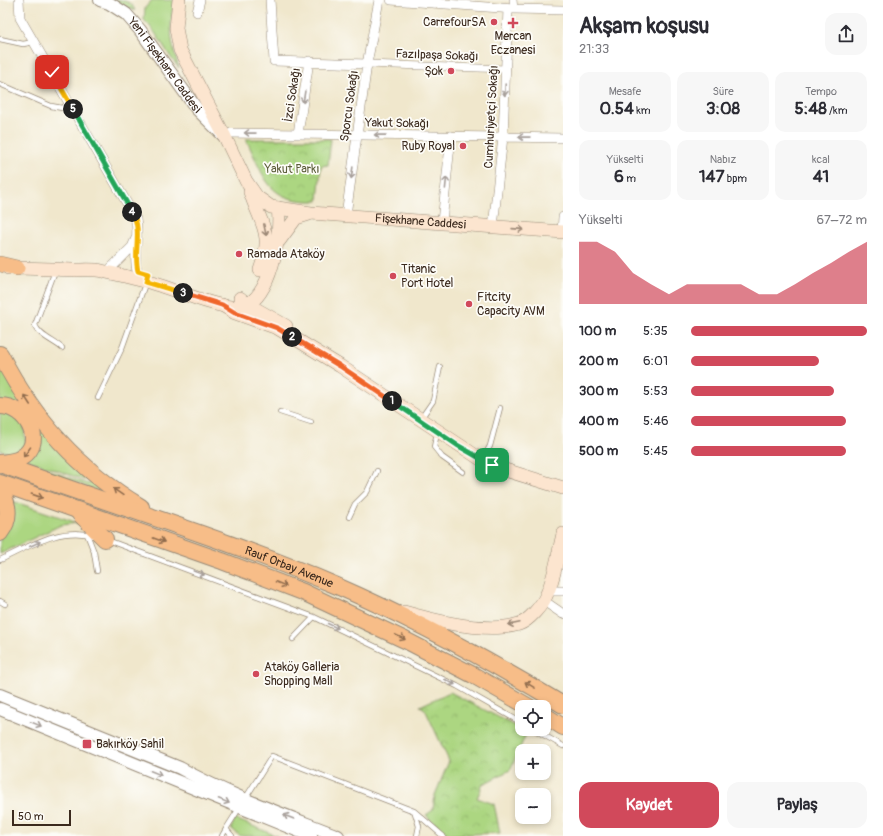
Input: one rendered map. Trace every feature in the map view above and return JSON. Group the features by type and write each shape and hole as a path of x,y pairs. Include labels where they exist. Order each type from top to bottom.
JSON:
{"highway":[{"path":"0,354 32,408 54,437 94,475 162,521"},
{"path":"0,406 8,406 23,415 31,427 32,441 28,452 22,458 0,464"},
{"name":"Rauf Orbay Avenue","path":"0,464 296,569 374,603 494,664 563,705"},
{"name":"Rauf Orbay Avenue","path":"0,483 222,561 330,604 440,657 517,700"},
{"path":"0,489 6,502 8,516 7,522 0,533"},
{"path":"75,509 105,539"},
{"path":"551,719 563,727"}],"main road":[{"name":"Fişekhane Caddesi","path":"179,0 176,28 180,50 256,186 282,218"},
{"name":"Fişekhane Caddesi","path":"187,0 184,22 185,42 228,135 246,181 257,198 271,207 282,218"},
{"path":"244,301 257,279 264,258 267,240 264,224 246,181"},
{"name":"Fişekhane Caddesi","path":"282,218 311,213 562,232"},
{"path":"277,319 267,309 263,294 264,284 278,242 282,218 298,217 311,213"},
{"path":"0,264 17,268"},
{"path":"0,273 17,268"},
{"path":"0,269 106,269 144,276 244,301 277,319 424,414 483,458"},
{"path":"144,276 222,305 235,313 277,328 340,366 438,432 483,458 563,488"},
{"path":"222,305 236,307 244,301 256,297 264,284"},
{"path":"524,473 563,479"},
{"path":"374,603 416,616 493,628 520,624 546,596 563,534"}],"street":[{"path":"19,0 20,18 136,219 138,234 136,263 144,276"},
{"name":"Yeni Fişekhane Caddesi","path":"100,0 109,3 126,14 140,30 196,108 228,135"},
{"path":"197,12 200,0"},
{"path":"270,0 274,61 309,60 367,64"},
{"name":"Sporcu Sokağı","path":"346,216 367,64 379,0"},
{"path":"391,0 507,5 563,10"},
{"name":"Cumhuriyetçi Sokağı","path":"493,227 503,137 507,5"},
{"name":"İzci Sokağı","path":"298,134 309,60"},
{"name":"Fazılpaşa Sokağı","path":"367,64 506,69"},
{"name":"Yakut Sokağı","path":"228,135 298,134 563,138"},
{"path":"442,222 451,136"},
{"path":"562,232 563,217"},
{"path":"106,269 132,247 138,234"},
{"path":"563,591 546,596 563,614"},
{"path":"0,695 180,768 243,803 311,836"},
{"path":"0,709 243,803 338,836"}],"lane":[{"path":"0,40 23,44 34,42"},
{"path":"0,84 51,106 62,108 70,103"},
{"path":"56,269 35,325 37,331 62,348"},
{"path":"98,398 122,348 144,276"},
{"path":"424,414 433,401 440,367"},
{"path":"483,458 490,446 500,408"},
{"path":"280,412 311,422"},
{"path":"438,432 434,447 442,457 464,472"},
{"path":"349,517 355,504 367,492 377,471"},
{"path":"0,560 49,538 68,533 87,534 105,539 314,618 444,679 515,719"},
{"path":"87,534 94,552 97,571"},
{"path":"0,601 5,604 0,605"},
{"path":"293,639 314,618"},
{"path":"545,736 563,746"},
{"path":"222,836 272,756 414,811 443,836"},
{"path":"414,811 419,826 416,836"},
{"path":"226,829 232,836"}],"green space":[{"path":"113,0 120,0 129,3 135,11"},
{"path":"152,0 174,0 171,19 171,34 179,68 154,31 144,20 145,8"},
{"name":"Yakut Parkı","path":"246,139 331,139 328,165 321,166 318,201 301,201 288,198 278,193 264,176"},
{"path":"0,368 88,477 84,480 28,460 36,439 0,402"},
{"path":"0,410 23,419 26,445 12,454 0,450"},
{"path":"24,462 88,484 95,481 110,495 25,465"},
{"path":"12,501 78,523 61,525 0,554 0,539"},
{"path":"450,692 515,726 515,736 525,736 522,744 515,744 515,759 510,770 483,784 477,798 494,804 500,833 445,835 426,815 433,810 435,795 449,761 425,709 420,706"},
{"path":"235,819 277,836 240,836 231,828"}],"place":[{"name":"CarrefourSA","path":"494,22"},
{"name":"Mercan Eczanesi","path":"513,23"},
{"name":"Şok","path":"451,71"},
{"name":"Ruby Royal","path":"463,146"},
{"name":"Ramada Ataköy","path":"239,254"},
{"name":"Titanic Port Hotel","path":"393,276"},
{"name":"Fitcity Capacity AVM","path":"469,304"},
{"name":"Ataköy Galleria Shopping Mall","path":"256,674"},
{"name":"Bakırköy Sahil","path":"87,744"}],"route":[{"path":"52,72 136,219 138,228 138,244 136,263 138,271 148,274 146,282 222,305 235,313 277,328 340,366 457,445 492,465"}]}
